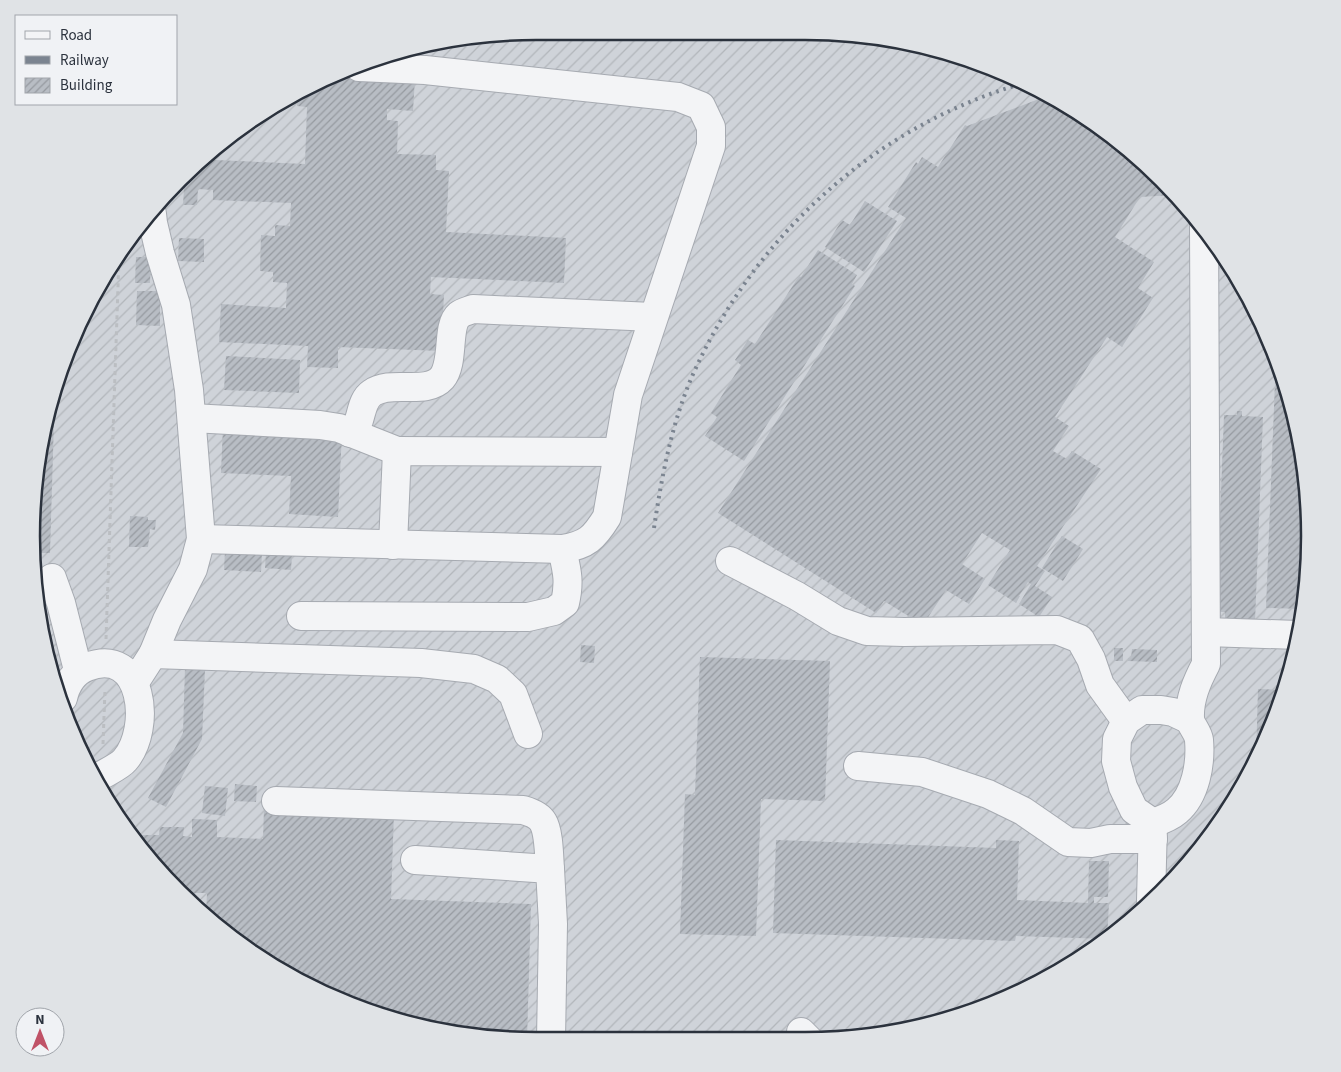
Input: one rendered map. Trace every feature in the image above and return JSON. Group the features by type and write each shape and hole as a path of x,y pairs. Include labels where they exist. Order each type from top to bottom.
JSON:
{"street":[{"path":"201,539 562,549 581,546 599,531 607,517 628,395 711,146 711,127 701,106 678,97 425,70 371,68"},
{"path":"135,682 153,654 167,620 193,569 201,539 189,390 176,305 160,253 153,221"},
{"path":"858,766 922,772 988,794 1024,812 1068,842 1091,843 1153,831 1166,818 1178,810 1189,794 1196,776 1199,737 1190,720 1192,698 1196,682 1206,664 1204,241"},
{"path":"350,433 358,422 366,399 372,392 384,387 416,387 434,384 442,378 449,365 457,316 464,312 473,309 653,317"},
{"path":"192,418 320,425 339,428 398,451 618,452"},
{"path":"393,545 398,451"},
{"path":"301,616 528,617 554,611 565,604 568,590 569,577 562,549"},
{"path":"730,561 798,596 838,621 867,631 1057,630 1080,638 1091,659 1100,685 1126,721"},
{"path":"52,578 61,604 78,670"},
{"path":"1206,632 1291,635"},
{"path":"153,654 422,663 474,670 497,680 513,694 528,734"},
{"path":"65,691 78,670 96,664 106,663 119,666 135,682 141,710 136,740 124,761 102,776"},
{"path":"1151,891 1153,831 1134,810 1123,787 1116,760 1117,739 1126,721 1142,710 1173,712 1190,720"},
{"path":"276,801 523,810 535,814 543,821 546,833 553,897 551,1032"},
{"path":"414,860 550,869"}],"path":[{"path":"99,770 106,663 119,268"}],"shaded area":[{"path":"536,40 805,40 870,44 933,57 995,78 1053,106 1107,142 1156,185 1178,209 1199,234 1235,288 1250,317 1275,377 1284,408 1297,471 1301,536 1300,568 1297,601 1284,664 1275,695 1250,755 1235,784 1199,838 1156,887 1107,930 1081,948 1053,966 1024,981 964,1006 933,1015 870,1028 805,1032 504,1031 471,1028 420,1018 377,1006 317,981 288,966 260,948 209,909 163,863 124,812 106,784 91,755 66,695 57,664 44,601 40,536 44,471 57,408 78,346 106,288 142,234 185,185 209,163 234,142 288,106 317,91 377,66 408,57 471,44"}],"building":[{"path":"353,75 415,78 413,111 387,109 387,120 398,121 397,154 436,155 436,170 449,171 446,232 566,238 564,283 431,277 430,294 444,295 441,351 338,347 338,368 307,367 308,346 219,342 221,304 286,308 287,283 273,282 273,272 260,271 261,235 275,236 275,225 290,226 291,203 213,200 213,190 198,189 197,205 183,205 184,188 182,188 215,158 215,160 305,164 307,107 297,106 297,101"},
{"path":"1039,99 1053,106 1107,142 1166,195 1140,197 1115,237 1154,262 1138,288 1153,298 1122,347 1107,337 1055,417 1069,426 1053,451 1067,459 1072,451 1101,469 1037,566 1045,571 1035,586 1052,597 1039,617 1019,604 1031,584 1028,582 1016,603 988,585 1010,550 982,533 962,564 985,579 969,604 946,590 923,625 884,601 876,613 718,513 906,218 888,207 916,162 918,164 922,157 938,167 965,125 967,126"},
{"path":"865,201 897,221 864,272 825,247 842,220 850,225"},
{"path":"179,238 204,239 204,262 178,261"},
{"path":"818,250 857,275 852,284 855,286 744,461 705,436 717,417 711,413 741,365 735,360 748,340 755,344"},
{"path":"136,257 151,257 150,283 135,283"},
{"path":"137,291 160,291 160,326 136,325"},
{"path":"226,356 300,360 299,393 224,390"},
{"path":"1276,382 1284,408 1297,471 1301,536 1300,568 1296,609 1266,608"},
{"path":"1237,411 1242,411 1242,416 1263,417 1255,622 1225,621 1225,612 1212,612 1217,595 1224,415 1237,415"},
{"path":"54,421 50,553 41,553 40,536 44,471"},
{"path":"223,426 342,432 338,517 289,514 291,476 221,473"},
{"path":"130,516 148,517 148,520 156,520 155,530 150,529 148,547 129,547"},
{"path":"1062,536 1083,549 1063,581 1042,568"},
{"path":"225,551 262,553 261,572 224,570"},
{"path":"266,553 292,555 291,570 265,568"},
{"path":"581,645 595,646 594,663 580,662"},
{"path":"1114,648 1123,648 1123,661 1114,661"},
{"path":"1132,649 1157,650 1157,662 1128,661 1128,658 1131,658"},
{"path":"700,657 830,661 825,801 761,799 756,936 680,934 685,794 695,795"},
{"path":"185,668 205,669 202,739 166,807 148,798 183,733"},
{"path":"1258,689 1277,690 1263,726 1257,740"},
{"path":"235,784 257,786 256,802 234,801"},
{"path":"205,786 228,788 225,816 202,813"},
{"path":"264,808 394,812 391,899 531,904 527,1032 471,1028 408,1015 377,1006 317,981 288,966 234,930 206,907 207,893 192,893 141,836 159,835 160,827 184,827 183,836 192,837 192,819 217,820 217,837 263,839"},
{"path":"776,840 996,848 996,840 1019,841 1017,900 1088,903 1089,861 1109,861 1108,897 1094,897 1094,903 1109,903 1108,930 1095,939 1016,936 1015,941 773,933"}],"railway":[{"path":"654,528 669,448 686,391 720,321 751,274 787,231 828,191 872,156 919,126 970,102 1014,87"}]}
